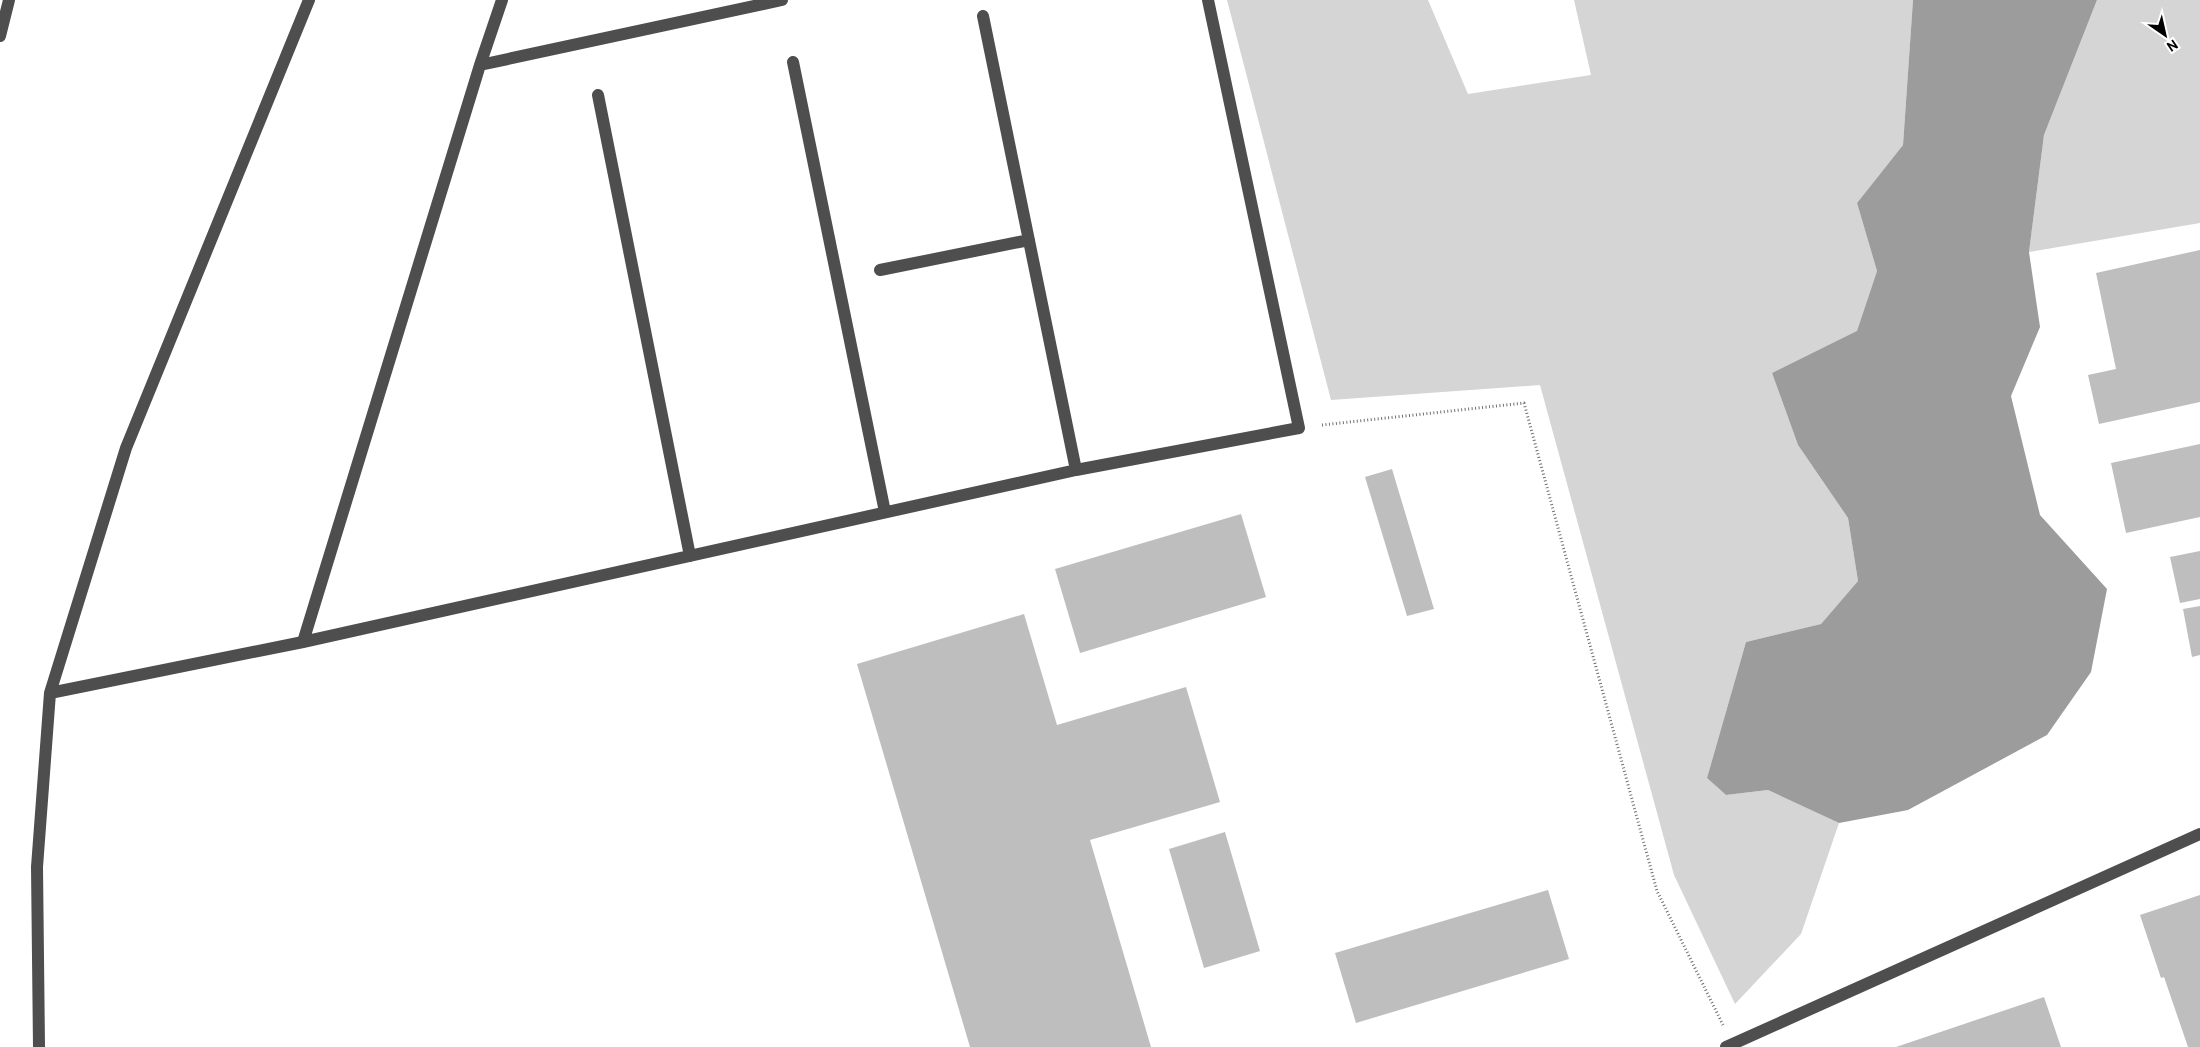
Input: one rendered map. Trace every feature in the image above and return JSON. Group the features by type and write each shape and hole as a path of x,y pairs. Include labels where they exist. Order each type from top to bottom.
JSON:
{"street":[{"path":"0,36 10,0"},
{"path":"39,1047 37,868 50,693 126,448 309,0"},
{"path":"303,642 480,64 502,0"},
{"path":"480,64 782,0"},
{"path":"50,693 303,642 1076,470 1298,428 1208,0"},
{"path":"982,16 1076,470"},
{"path":"793,62 885,512"},
{"path":"598,96 690,556"},
{"path":"880,270 1029,240"},
{"path":"1729,1046 2200,834"}],"path":[{"path":"1298,428 1524,403 1657,891 1729,1046"}],"shaded area":[{"path":"1227,0 1428,0 1468,94 1591,75 1574,0 1913,0 1903,145 1857,203 1877,271 1857,332 1772,373 1798,445 1848,518 1858,581 1821,624 1746,642 1707,778 1726,795 1768,790 1839,823 1801,934 1735,1004 1674,875 1540,385 1331,400"},
{"path":"1913,0 2097,0 2044,135 2029,252 2040,327 2011,396 2040,515 2107,589 2091,672 2047,735 1908,810 1839,823 1768,790 1726,795 1707,778 1746,642 1821,624 1858,581 1848,518 1798,445 1772,373 1857,331 1877,271 1857,203 1903,145"},
{"path":"2097,0 2200,0 2200,223 2029,252 2044,135"}],"building":[{"path":"2200,250 2200,402 2099,424 2088,375 2116,369 2096,273"},
{"path":"2200,444 2200,517 2126,533 2111,463"},
{"path":"1392,469 1434,609 1407,616 1365,477"},
{"path":"1241,514 1266,597 1080,653 1055,569"},
{"path":"2200,551 2200,599 2180,603 2170,557"},
{"path":"2200,606 2200,655 2192,657 2183,609"},
{"path":"1024,614 1057,725 1186,687 1220,802 1090,840 1151,1047 970,1047 857,664"},
{"path":"1225,832 1260,951 1204,968 1169,849"},
{"path":"1548,890 1569,959 1356,1023 1335,953"},
{"path":"2200,895 2200,1047 2188,1047 2164,977 2161,978 2140,915"},
{"path":"2044,997 2061,1047 1896,1047"}]}
